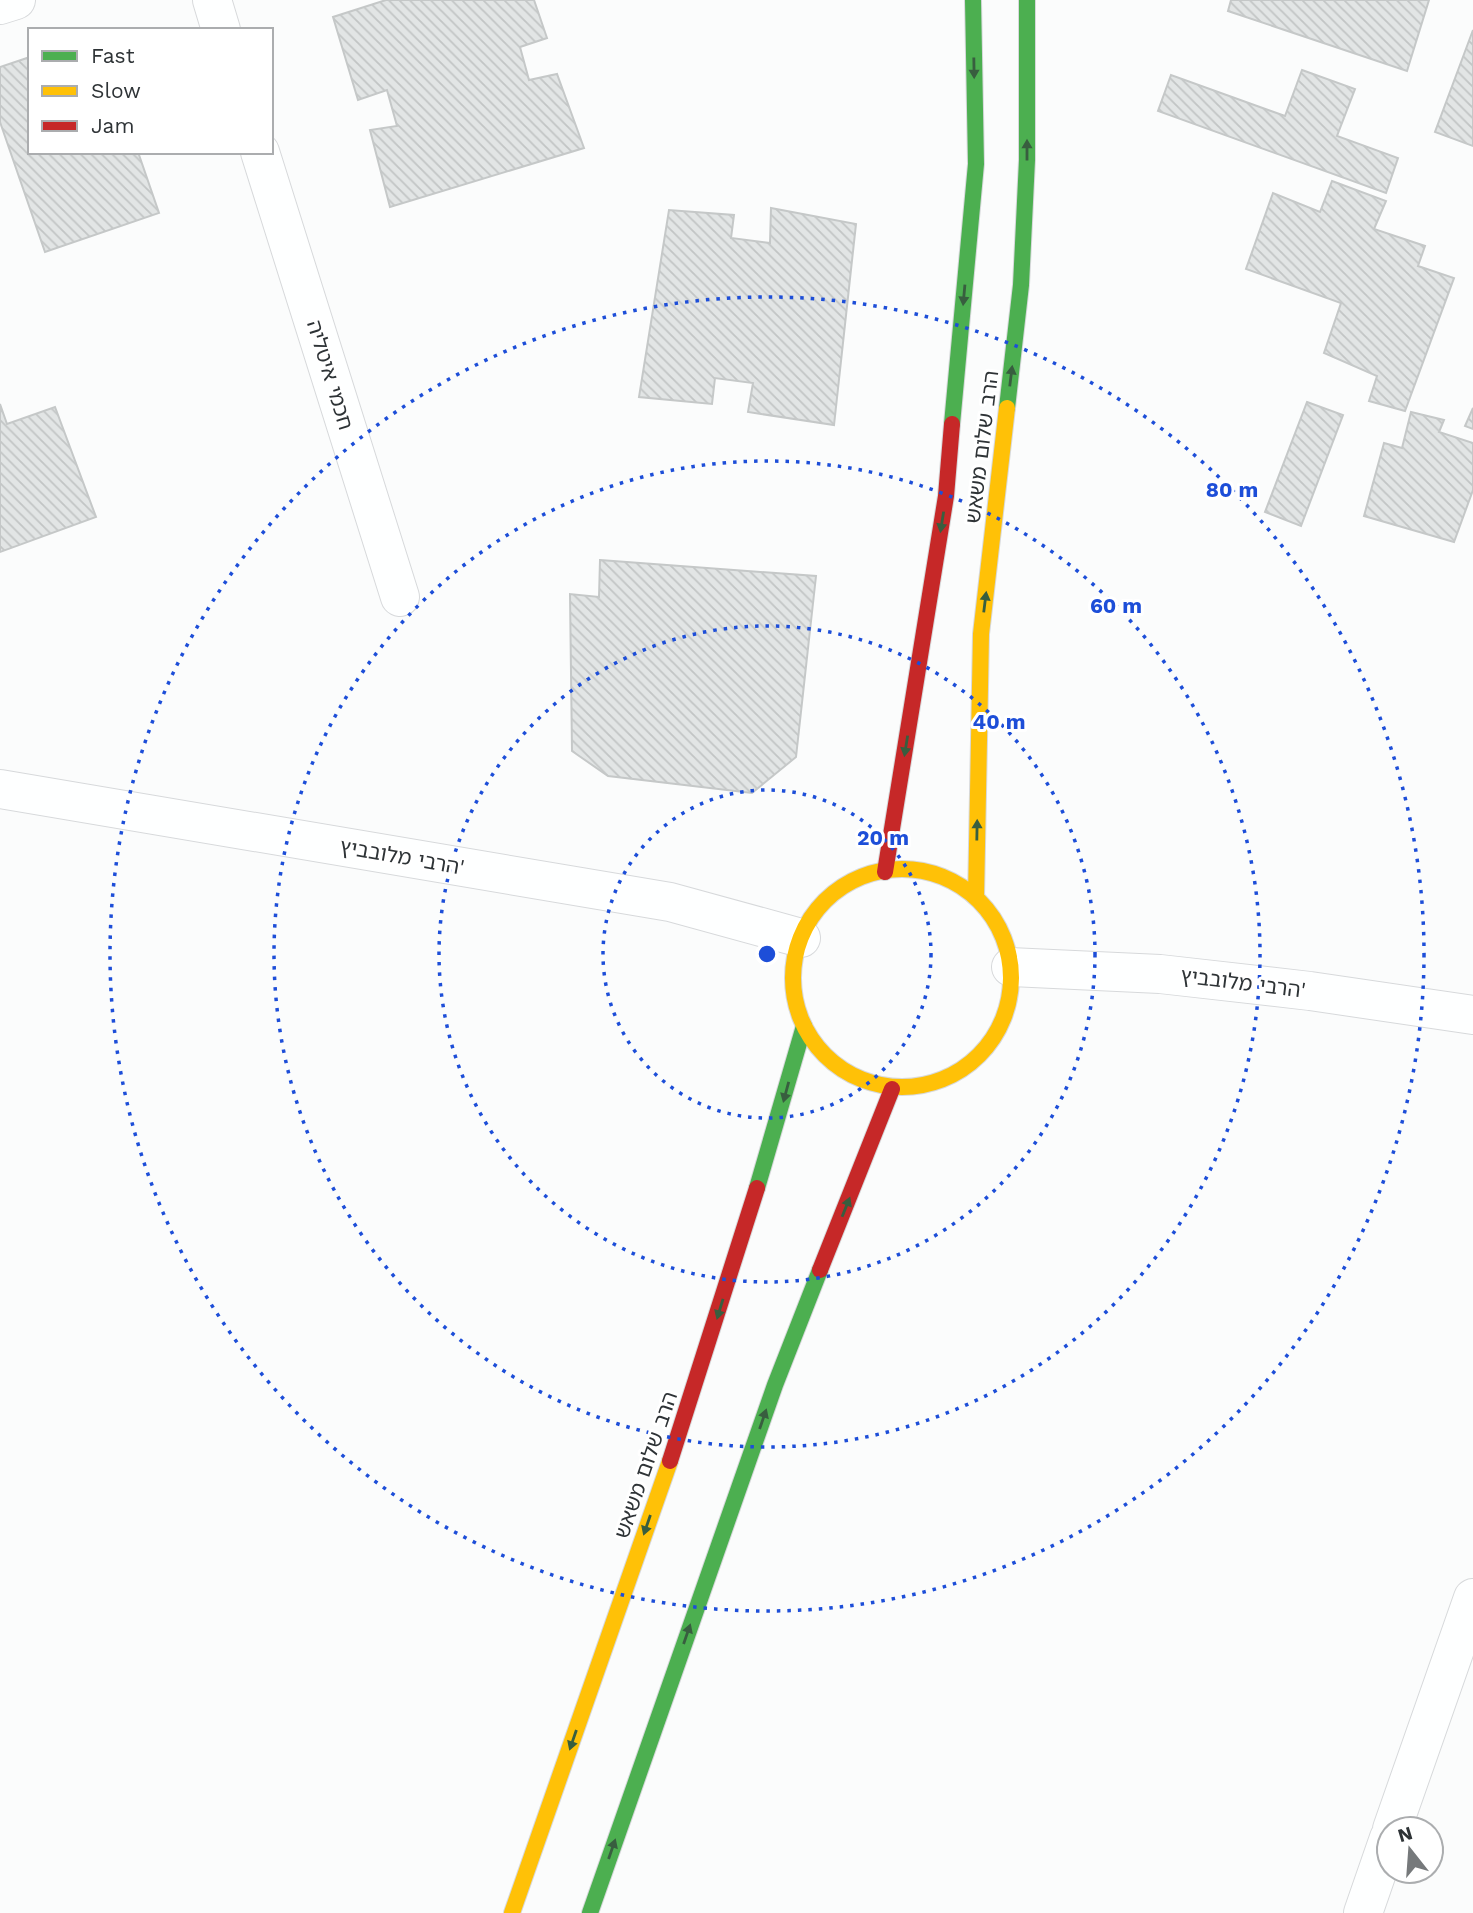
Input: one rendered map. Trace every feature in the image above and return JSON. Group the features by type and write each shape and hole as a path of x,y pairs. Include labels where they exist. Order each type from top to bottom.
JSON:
{"street":[{"path":"0,5 16,0"},
{"path":"212,0 221,28"},
{"name":"הרב שלום משאש","path":"884,872 946,496 976,164 973,0"},
{"name":"הרב שלום משאש","path":"976,898 981,634 1021,285 1027,160 1027,0"},
{"name":"חכמי איטליה","path":"261,154 400,597"},
{"name":"הרבי מלובביץ'","path":"0,789 670,902 801,938"},
{"path":"912,868 955,881 976,898 989,909 1008,946 1013,988 1001,1030 972,1065 935,1084 892,1089 850,1076 820,1052 796,1011 792,970 804,926 832,892 870,873 912,868"},
{"name":"הרבי מלובביץ'","path":"1011,967 1160,974 1310,991 1473,1015"},
{"name":"הרב שלום משאש","path":"512,1913 698,1378 774,1137 804,1026"},
{"path":"590,1913 775,1385 892,1089"},
{"path":"1397,1815 1473,1598"},
{"path":"1363,1913 1375,1878"}],"building":[{"path":"386,0 534,0 547,38 520,47 529,80 557,74 584,148 390,207 370,130 397,126 387,90 358,100 333,17"},
{"path":"1231,0 1429,0 1407,71 1228,11"},
{"path":"1473,30 1473,146 1435,132"},
{"path":"28,58 28,154 139,154 159,213 45,252 0,122 0,67"},
{"path":"1302,70 1355,89 1337,136 1398,158 1386,193 1158,111 1171,75 1285,116"},
{"path":"1332,181 1386,201 1374,229 1425,246 1418,266 1454,278 1405,411 1369,401 1377,376 1324,353 1341,303 1246,269 1273,193 1320,212"},
{"path":"771,208 856,224 834,425 748,412 753,383 715,378 712,404 639,397 669,210 734,215 731,238 770,243"},
{"path":"1307,402 1343,415 1301,526 1265,512"},
{"path":"0,404 7,424 55,407 96,517 0,552"},
{"path":"1473,408 1473,429 1465,426"},
{"path":"1411,412 1444,420 1439,432 1473,443 1473,490 1454,542 1364,516 1384,443 1402,448"},
{"path":"600,560 816,576 796,757 752,793 608,776 572,751 570,594 599,597"}],"traffic: fast":[{"path":"952,424 976,164 973,0"},
{"path":"1007,408 1021,285 1027,160 1027,0"},
{"path":"757,1188 804,1026"},
{"path":"590,1913 775,1385 820,1270"}],"traffic: slow":[{"path":"976,898 981,634 1007,408"},
{"path":"913,869 954,881 987,909 999,926 1007,946 1011,978 1007,1010 999,1030 971,1063 954,1075 934,1083 891,1087 850,1075 817,1047 805,1030 797,1010 793,967 805,926 833,893 850,881 870,873 913,869"},
{"path":"512,1913 670,1461"}],"traffic: jam":[{"path":"885,872 946,496 952,424"},
{"path":"820,1270 892,1089"},
{"path":"670,1461 757,1188"}]}
